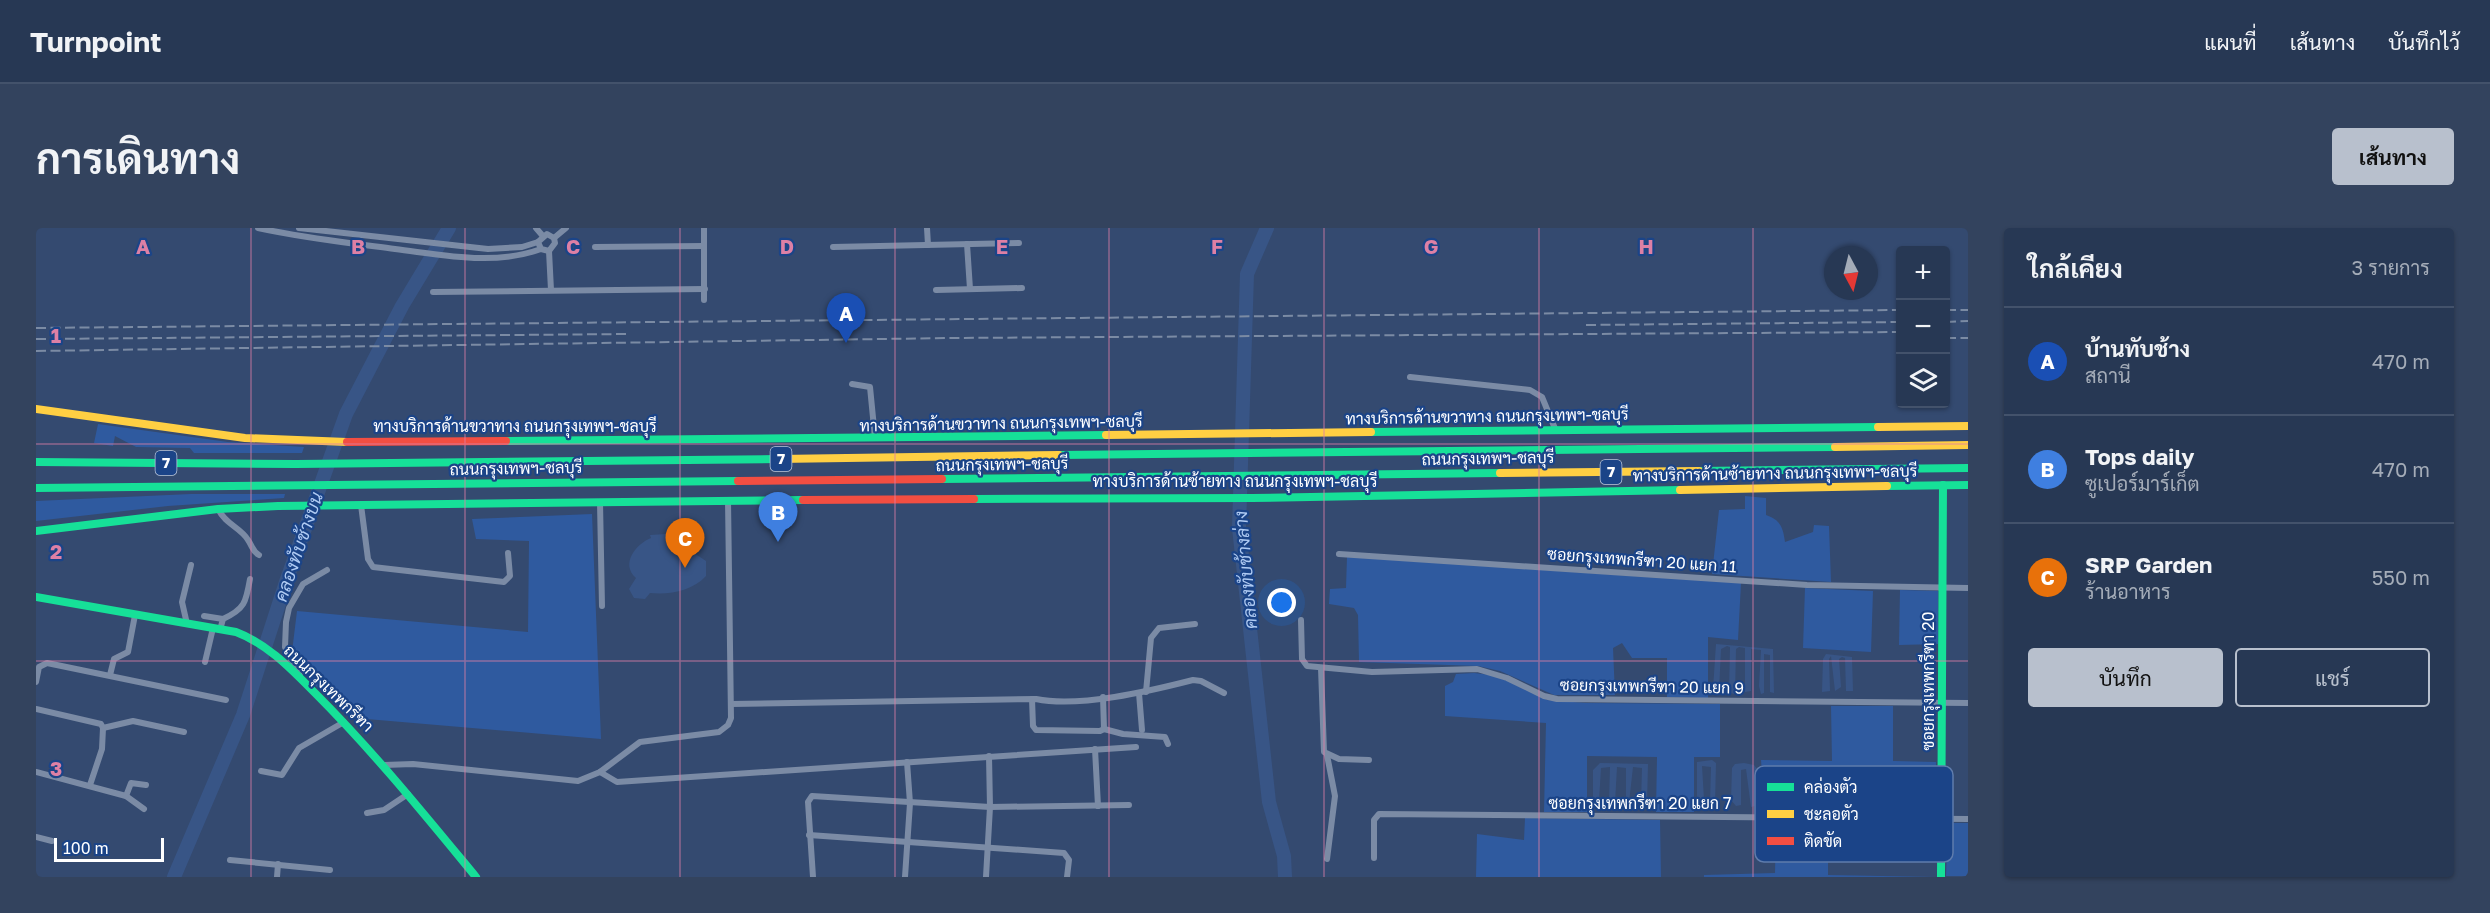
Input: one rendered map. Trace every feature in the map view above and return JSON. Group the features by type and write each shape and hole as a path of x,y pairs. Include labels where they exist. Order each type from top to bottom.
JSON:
{"main road":[{"name":"ทางบริการด้านขวาทาง ถนนกรุงเทพฯ-ชลบุรี","path":"36,409 245,438 360,442 875,439 1968,426"},
{"name":"ถนนกรุงเทพฯ-ชลบุรี","path":"36,462 296,464 1254,455 1968,445"},
{"name":"ถนนกรุงเทพฯ-ชลบุรี","path":"36,488 1968,468"},
{"name":"ซอยกรุงเทพกรีฑา 20","path":"1943,485 1943,766"},
{"name":"ทางบริการด้านซ้ายทาง ถนนกรุงเทพฯ-ชลบุรี","path":"36,531 218,509 278,506 728,500 1252,498 1968,485"},
{"name":"ถนนกรุงเทพกรีฑา","path":"36,597 245,635 281,660 344,722 384,765 476,877"},
{"name":"ซอยกรุงเทพกรีฑา 20","path":"1941,862 1941,877"}],"street":[{"path":"258,228 330,241 466,257 511,258 541,242 547,234 554,238"},
{"path":"299,228 333,234 467,248 504,248 541,242"},
{"path":"536,228 541,242 549,251 551,290"},
{"path":"554,238 566,228"},
{"path":"704,228 704,300"},
{"path":"927,228 928,245"},
{"path":"330,241 333,234"},
{"path":"549,251 555,243 554,238"},
{"path":"833,247 1019,243"},
{"path":"967,244 970,289"},
{"path":"595,247 704,246"},
{"path":"466,257 467,248"},
{"path":"936,290 1022,288"},
{"path":"433,291 705,289"},
{"path":"1410,377 1530,390 1542,397 1556,430"},
{"path":"852,384 868,385 872,389 875,439"},
{"path":"384,765 413,764 578,781 600,772 640,742 719,732 731,718 728,500"},
{"path":"600,502 603,606"},
{"path":"361,505 368,559 373,567 504,582 510,576 508,553"},
{"path":"218,509 224,520 247,538 252,549 259,555"},
{"name":"ซอยกรุงเทพกรีฑา 20 แยก 11","path":"1339,554 1807,585 1968,588"},
{"path":"187,624 182,602 191,565"},
{"path":"301,680 285,647 285,622 289,608 303,584 327,570"},
{"path":"205,662 216,629 223,619 244,606 250,579"},
{"path":"110,675 114,659 128,652 135,615"},
{"path":"204,616 223,619"},
{"path":"1301,620 1303,664 1321,668 1322,747 1327,756 1335,796 1328,859"},
{"path":"1142,729 1142,693 1151,638 1160,628 1195,624"},
{"path":"36,682 39,667 44,663 226,700"},
{"name":"ซอยกรุงเทพกรีฑา 20 แยก 9","path":"1321,668 1372,672 1477,669 1507,678 1544,696 1557,699 1968,703"},
{"path":"731,704 1032,699 1054,702 1142,693 1193,680 1201,681 1224,693"},
{"path":"1103,697 1104,729"},
{"path":"1032,699 1033,726 1036,730 1104,729 1165,737 1168,744"},
{"path":"36,709 101,724 104,728 102,749 90,785"},
{"path":"104,728 133,721 184,732"},
{"path":"261,771 282,775 299,748 344,722"},
{"path":"600,772 617,782 1136,747"},
{"path":"1095,749 1098,806"},
{"path":"986,877 990,807 989,756"},
{"path":"1327,756 1339,759 1369,760"},
{"path":"905,877 910,803 907,762"},
{"path":"36,772 126,796 144,809"},
{"path":"126,796 131,783 146,785"},
{"path":"367,813 384,810 408,794"},
{"path":"813,877 807,802 812,796 990,807 1129,806"},
{"name":"ซอยกรุงเทพกรีฑา 20 แยก 7","path":"1374,858 1374,820 1379,814 1755,817"},
{"path":"809,835 1064,853 1068,855 1069,860 1067,877"},
{"path":"36,837 52,841"},
{"path":"230,860 330,870"},
{"path":"277,877 278,864"}],"shaded area":[{"path":"98,424 228,442 304,447 302,453 194,453 190,448 136,447 115,436 113,446 94,443"},
{"path":"191,494 285,494 284,498 168,506 36,521 36,501"},
{"path":"1745,496 1766,498 1766,515 1775,519 1780,525 1785,542 1813,532 1814,525 1829,526 1831,582 1712,574 1719,510 1745,509"},
{"path":"592,514 601,739 355,718 311,682 292,652 297,611 528,632 529,541 476,539 472,519"},
{"path":"650,535 681,536 694,544 691,551 706,561 706,576 680,591 650,593 645,599 634,598 629,589 636,578 629,567 632,555 640,545 651,538"},
{"path":"1347,557 1741,583 1738,640 1708,637 1708,698 1667,697 1667,658 1632,658 1622,643 1613,648 1615,695 1554,695 1500,671 1478,666 1359,662 1358,615 1354,608 1329,604 1330,589 1346,588"},
{"path":"1805,588 1873,591 1871,652 1803,648"},
{"path":"1900,590 1938,591 1938,644 1899,645"},
{"path":"1716,644 1773,649 1774,693 1770,692 1770,655 1764,654 1764,693 1761,694 1759,686 1761,650 1751,649 1751,691 1745,692 1745,648 1739,647 1736,649 1735,694 1729,693 1730,647 1727,646 1721,649 1719,692 1715,693 1713,689"},
{"path":"1826,654 1852,657 1853,691 1846,691 1845,658 1842,657 1839,659 1841,687 1835,691 1831,656 1829,659 1830,691 1822,692 1823,659"},
{"path":"1456,674 1491,675 1516,684 1547,700 1586,703 1720,704 1720,757 1694,757 1694,812 1656,812 1657,757 1587,756 1587,812 1544,812 1546,723 1445,716 1445,686 1453,682"},
{"path":"1831,706 1893,706 1893,761 1936,762 1936,766 1761,766 1761,760 1832,761"},
{"path":"1712,760 1716,763 1715,805 1710,802 1711,767 1702,766 1704,799 1699,806 1697,805 1697,762"},
{"path":"1600,763 1648,764 1647,804 1641,803 1642,768 1633,767 1629,803 1626,804 1626,768 1617,767 1615,803 1609,804 1610,767 1601,768 1599,801 1593,802 1593,770"},
{"path":"1744,763 1755,766 1755,806 1751,807 1746,769 1741,770 1741,805 1736,806 1731,800 1732,768 1735,764"},
{"path":"1525,818 1660,820 1661,877 1476,877 1477,834 1524,840"},
{"path":"1953,823 1968,823 1968,876 1946,876 1947,862 1953,862"},
{"path":"1775,862 1828,862 1828,875 1936,877 1704,877 1704,875 1775,873"}],"waterway":[{"name":"คลองทับช้างบน","path":"174,877 243,715 287,579 346,414 402,306 449,228"},
{"name":"คลองทับช้างล่าง","path":"1267,228 1247,274 1239,528 1269,802 1284,856 1285,877"}],"railway":[{"path":"36,328 1896,310"},
{"path":"1950,310 1968,310"},
{"path":"1950,322 1968,321"},
{"path":"1586,325 1896,322"},
{"path":"36,351 952,338 1896,332"},
{"path":"36,339 629,334"},
{"path":"1950,338 1968,338"}],"traffic: fast":[{"path":"1371,432 1878,427"},
{"path":"506,441 1106,435"},
{"path":"1059,455 1835,447"},
{"path":"36,462 296,464 778,459"},
{"path":"1699,471 1968,468"},
{"path":"942,479 1500,473"},
{"path":"36,488 738,481"},
{"path":"1942,766 1943,485"},
{"path":"1887,486 1968,485"},
{"path":"974,499 1252,498 1680,490"},
{"path":"36,531 218,509 278,506 803,500"},
{"path":"36,597 236,632 259,643 288,667 357,737 476,877"},
{"path":"1941,862 1941,877"}],"traffic: slow":[{"path":"36,409 245,438 347,442"},
{"path":"1878,427 1968,426"},
{"path":"1106,435 1371,432"},
{"path":"1835,447 1968,445"},
{"path":"778,459 1059,455"},
{"path":"1500,473 1699,471"},
{"path":"1680,490 1887,486"}],"traffic: jam":[{"path":"347,442 506,441"},
{"path":"738,481 942,479"},
{"path":"803,500 974,499"}],"place":[{"name":"บ้านทับช้าง","path":"846,343"},
{"name":"Tops daily","path":"778,542"},
{"name":"SRP Garden","path":"685,568"}]}
